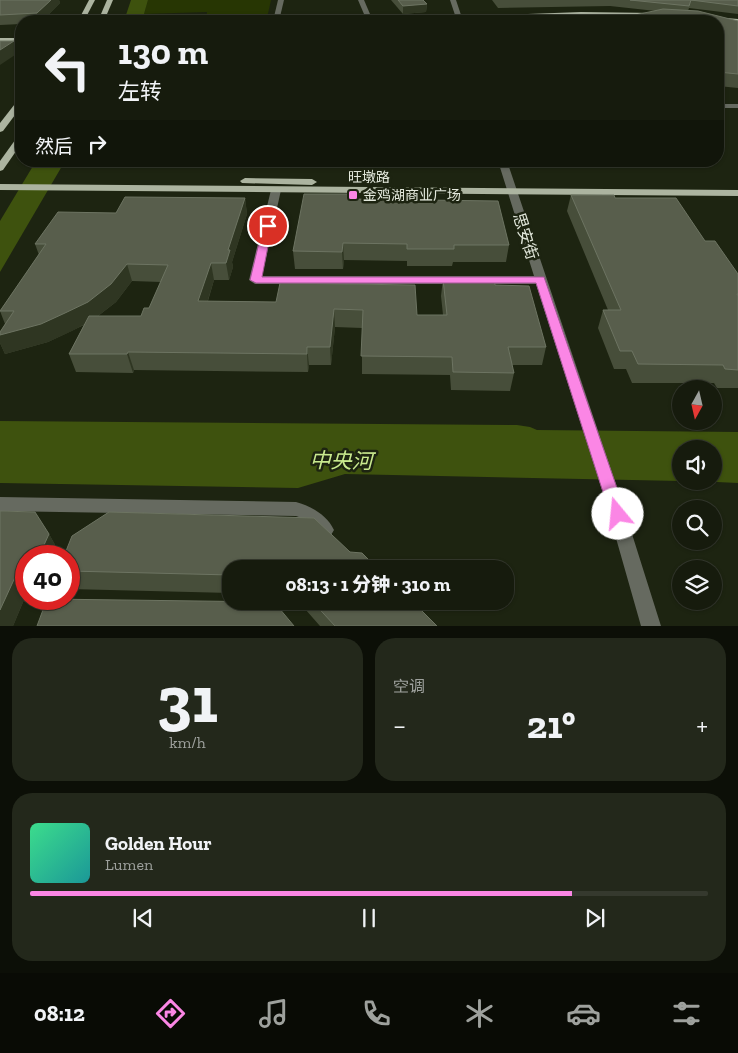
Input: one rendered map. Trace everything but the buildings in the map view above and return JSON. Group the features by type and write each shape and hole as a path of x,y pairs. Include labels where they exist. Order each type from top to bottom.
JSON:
{"main road":[{"path":"84,15 92,0"},
{"path":"104,15 110,0"},
{"path":"571,15 628,15"},
{"path":"724,21 738,22"},
{"path":"724,22 738,22"},
{"path":"0,39 15,38"},
{"path":"0,129 15,110"},
{"path":"0,168 15,147"},
{"name":"旺墩路","path":"0,179 16,183 276,190 738,185"},
{"name":"旺墩路","path":"0,187 16,183"},
{"name":"旺墩路","path":"61,184 510,187 738,193"}],"street":[{"path":"278,15 282,0"},
{"path":"361,0 367,15"},
{"path":"453,0 458,15"},
{"path":"724,106 738,106"},
{"name":"思安街","path":"504,167 612,496 651,626"},
{"path":"276,190 256,280 540,280"},
{"path":"0,504 296,509 306,512 339,543"}],"shaded area":[{"path":"148,0 271,0 268,15 207,15 207,12 144,14"}],"water":[{"path":"131,0 148,0 144,15 126,15"},
{"path":"32,167 61,167 0,272 0,221"},
{"name":"中央河","path":"0,421 517,425 537,430 738,432 738,483 722,482 722,440 672,440 672,481 345,474 298,488 0,483"}],"place":[{"name":"金鸡湖商业广场","path":"353,195"}],"route":[{"path":"268,226 256,280 540,280 618,514"}]}
